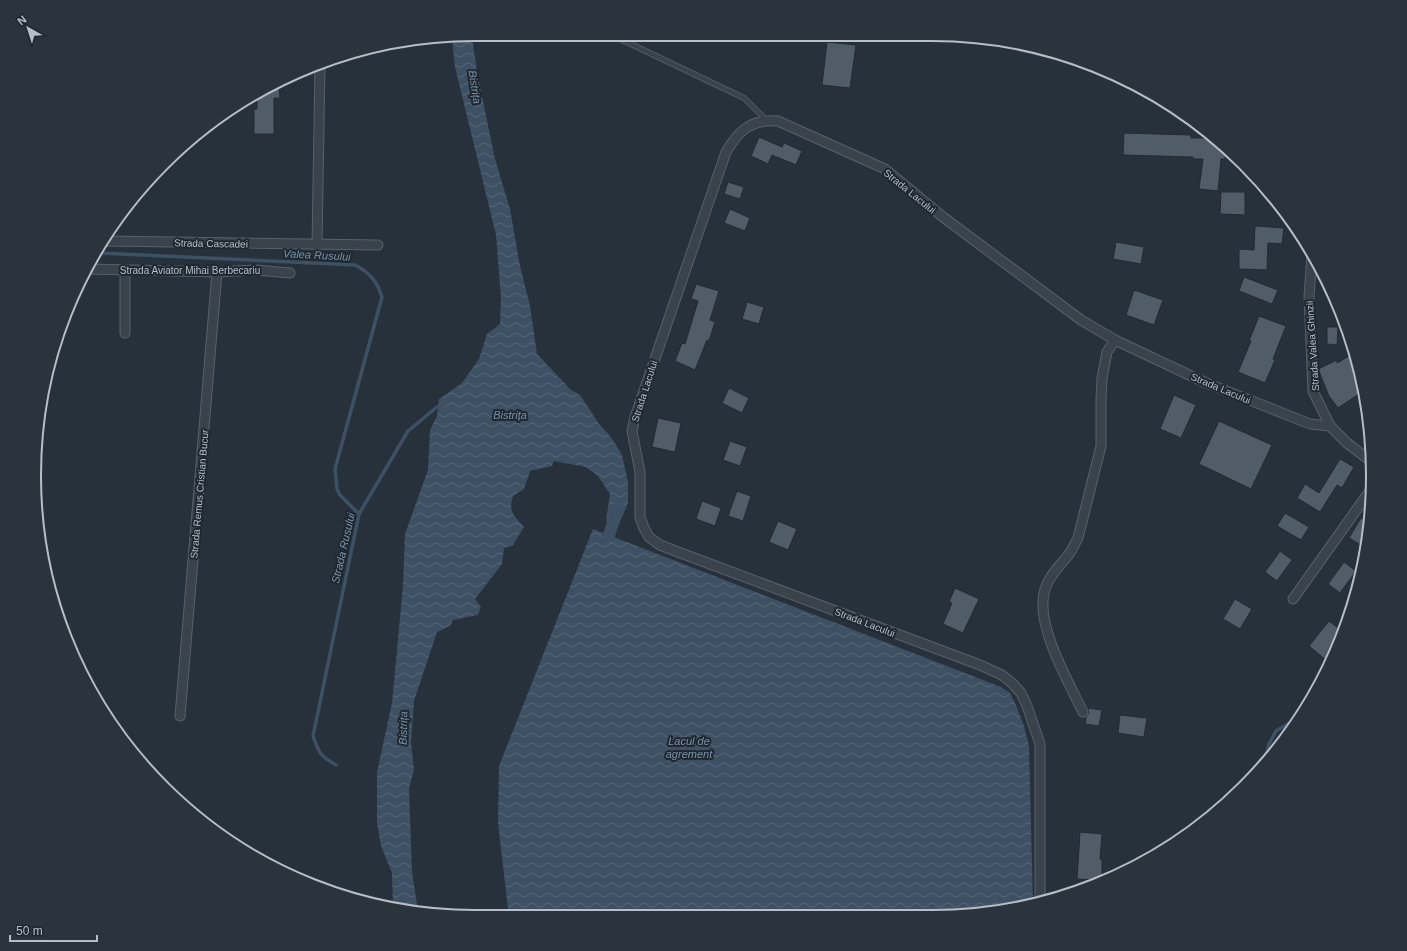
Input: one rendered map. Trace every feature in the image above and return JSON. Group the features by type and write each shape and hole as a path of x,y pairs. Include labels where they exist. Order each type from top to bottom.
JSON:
{"street":[{"path":"317,245 320,70"},
{"name":"Strada Lacului","path":"1040,896 1040,744 1027,706 1021,693 1013,684 1002,675 980,665 660,545 649,537 644,528 640,517 640,472 632,431 634,417 726,152 731,143 750,124 766,120 778,121 885,169 949,222 1081,320 1114,340 1204,382 1310,424 1330,426"},
{"name":"Strada Cascadei","path":"110,241 378,245"},
{"name":"Strada Valea Ghinzii","path":"1311,264 1309,296 1314,391 1330,426 1347,443 1365,457"},
{"name":"Strada Aviator Mihai Berbecariu","path":"93,269 217,272 255,270 290,272"},
{"path":"125,270 125,333"},
{"name":"Strada Remus Cristian Bucur","path":"180,716 217,272"},
{"path":"1083,712 1056,656 1044,620 1042,601 1050,577 1071,552 1078,538 1101,446 1102,378 1107,352 1114,340"},
{"path":"1293,599 1365,498"}],"lane":[{"path":"624,41 744,98 766,120"}],"water":[{"name":"Bistrița","path":"473,41 477,72 495,159 510,209 520,266 530,306 537,354 571,390 580,395 599,424 611,437 622,455 628,482 628,503 619,524 606,521 610,494 598,476 586,467 554,461 552,466 530,471 524,489 513,496 511,506 517,520 524,527 513,545 504,548 502,564 475,599 481,607 478,615 453,620 450,626 437,632 414,701 411,742 414,770 409,788 412,872 417,906 393,902 392,873 381,846 377,823 377,772 392,703 403,586 405,534 428,470 430,430 437,416 439,399 462,383 479,359 487,334 500,324 501,298 496,235 455,67 452,42"},
{"name":"Lacul de agrement","path":"593,529 1001,687 1010,693 1024,726 1029,746 1033,898 988,906 932,910 508,910 498,823 499,766"}],"building":[{"path":"827,42 856,45 850,88 822,85"},
{"path":"279,88 280,98 274,98 274,134 254,134 254,109 257,109 257,100"},
{"path":"1124,133 1191,135 1191,138 1205,138 1227,157 1225,157 1225,159 1221,159 1218,191 1199,189 1203,159 1193,159 1193,157 1123,155"},
{"path":"759,137 782,147 784,143 802,151 796,165 772,155 768,164 751,156"},
{"path":"728,182 744,187 740,199 724,194"},
{"path":"1221,192 1245,192 1245,215 1220,214"},
{"path":"730,209 750,218 745,231 724,223"},
{"path":"1255,226 1284,228 1282,244 1268,243 1267,270 1239,269 1239,249 1254,250"},
{"path":"1116,242 1144,247 1141,264 1113,259"},
{"path":"1244,277 1278,290 1272,304 1239,291"},
{"path":"696,284 719,291 710,320 715,322 709,341 707,340 695,370 675,361 682,343 685,344 698,301 691,299"},
{"path":"1134,290 1163,300 1154,325 1126,315"},
{"path":"747,302 764,307 759,324 742,319"},
{"path":"1259,316 1286,326 1273,359 1275,360 1265,383 1238,372 1251,341 1249,341"},
{"path":"1327,327 1338,327 1337,345 1327,344"},
{"path":"1349,356 1358,394 1338,408 1329,396 1318,369 1337,360 1337,363"},
{"path":"729,388 749,398 742,413 722,403"},
{"path":"1174,395 1196,405 1181,438 1160,429"},
{"path":"658,418 681,423 675,452 652,447"},
{"path":"1219,421 1272,445 1251,489 1199,464"},
{"path":"730,441 747,447 740,466 723,460"},
{"path":"1340,459 1354,467 1342,488 1337,485 1320,512 1297,498 1305,484 1319,493"},
{"path":"737,491 751,496 743,521 728,516"},
{"path":"702,501 721,508 715,526 696,519"},
{"path":"1285,513 1309,527 1301,540 1277,526"},
{"path":"1361,518 1363,520 1360,545 1349,538"},
{"path":"778,521 797,529 788,550 769,542"},
{"path":"1280,551 1292,560 1277,581 1265,572"},
{"path":"1344,562 1355,571 1340,593 1328,584"},
{"path":"955,588 979,599 963,633 943,624 952,603 949,602"},
{"path":"1235,599 1252,609 1240,629 1223,619"},
{"path":"1329,621 1338,628 1325,659 1309,646"},
{"path":"1088,708 1102,710 1099,726 1085,724 1086,717 1089,713"},
{"path":"1120,715 1147,718 1144,737 1118,733"},
{"path":"1080,832 1102,834 1100,859 1102,859 1102,875 1091,880 1077,879"}],"waterway":[{"name":"Valea Rusului","path":"102,253 355,265 369,274 378,286 382,297 335,469 337,489 340,495 359,514"},
{"name":"Strada Rusului","path":"336,765 321,754 313,736 359,514 408,431 437,407 442,406"},
{"path":"609,535 618,508"},
{"path":"1268,750 1269,744 1276,731 1288,724"}]}
